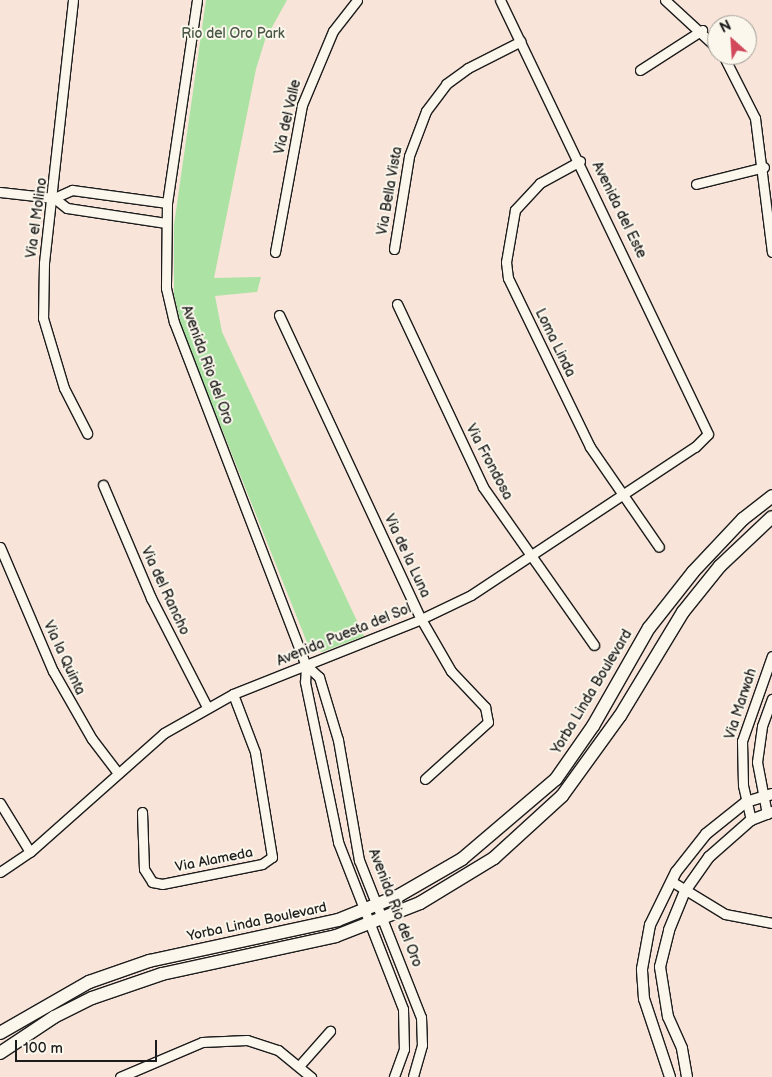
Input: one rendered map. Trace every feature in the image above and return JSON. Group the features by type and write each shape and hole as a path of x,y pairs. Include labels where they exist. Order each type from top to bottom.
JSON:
{"main road":[{"name":"Yorba Linda Boulevard","path":"0,1033 47,1003 89,982 149,961 285,933 362,911 377,905 462,859 556,779 593,726 649,628 693,572 743,519 772,496"},
{"path":"0,1053 54,1016 131,982 367,925 455,884 494,858 562,796 620,716 683,612 720,566 772,517"},
{"path":"47,1003 54,1016"}],"street":[{"name":"Via el Molino","path":"73,0 54,198 44,263 43,318 64,388 87,433"},
{"name":"Avenida Rio del Oro","path":"197,0 167,203 166,288 174,322 306,665 319,677 338,740 360,860 421,1017 422,1045 413,1077"},
{"name":"Via del Valle","path":"275,252 302,104 332,31 357,0"},
{"name":"Avenida del Este","path":"500,0 580,161 708,434"},
{"path":"670,2 707,36"},
{"path":"640,70 702,30"},
{"name":"Via Bella Vista","path":"394,249 409,156 426,111 446,84 468,68 521,41"},
{"path":"727,65 756,118 764,167 772,252"},
{"name":"Loma Linda","path":"580,161 540,183 515,210 506,262 508,278 590,447 621,495 659,547"},
{"path":"696,184 764,167"},
{"path":"0,192 54,198 72,190 167,203"},
{"path":"54,198 67,208 166,223"},
{"name":"Via Frondosa","path":"396,304 483,487 531,558 594,645"},
{"name":"Via de la Luna","path":"279,315 422,620 451,671 485,707 488,722 425,779"},
{"name":"Avenida Puesta del Sol","path":"0,872 30,852 164,733 233,694 422,620 531,558 621,495 695,447 708,434"},
{"name":"Via del Rancho","path":"103,485 151,598 207,707"},
{"name":"Via la Quinta","path":"0,547 74,711 118,773"},
{"name":"Via Marwah","path":"751,820 746,802 742,741 772,656"},
{"name":"Avenida Rio del Oro","path":"306,665 304,682 338,842 367,925 403,1009 404,1048 394,1077"},
{"name":"Via Alameda","path":"142,812 144,869 152,882 162,884 253,866 272,857 255,752 233,694"},
{"name":"Via Marwah","path":"770,813 761,796 758,744 772,699"},
{"path":"670,1077 645,1005 642,970 650,926 671,881 706,834 746,802 772,794"},
{"path":"0,803 30,852"},
{"path":"687,1077 682,1048 668,1017 660,967 686,891 709,857 751,820 770,813"},
{"path":"671,881 725,914 772,923"},
{"path":"299,1066 330,1031"},
{"path":"120,1077 202,1042 247,1040 278,1050 311,1077"}],"green space":[{"name":"Rio del Oro Park","path":"206,0 287,0 265,40 256,69 214,278 261,277 257,292 215,296 222,332 364,636 322,652 308,645 182,329 174,295 174,225"}]}
